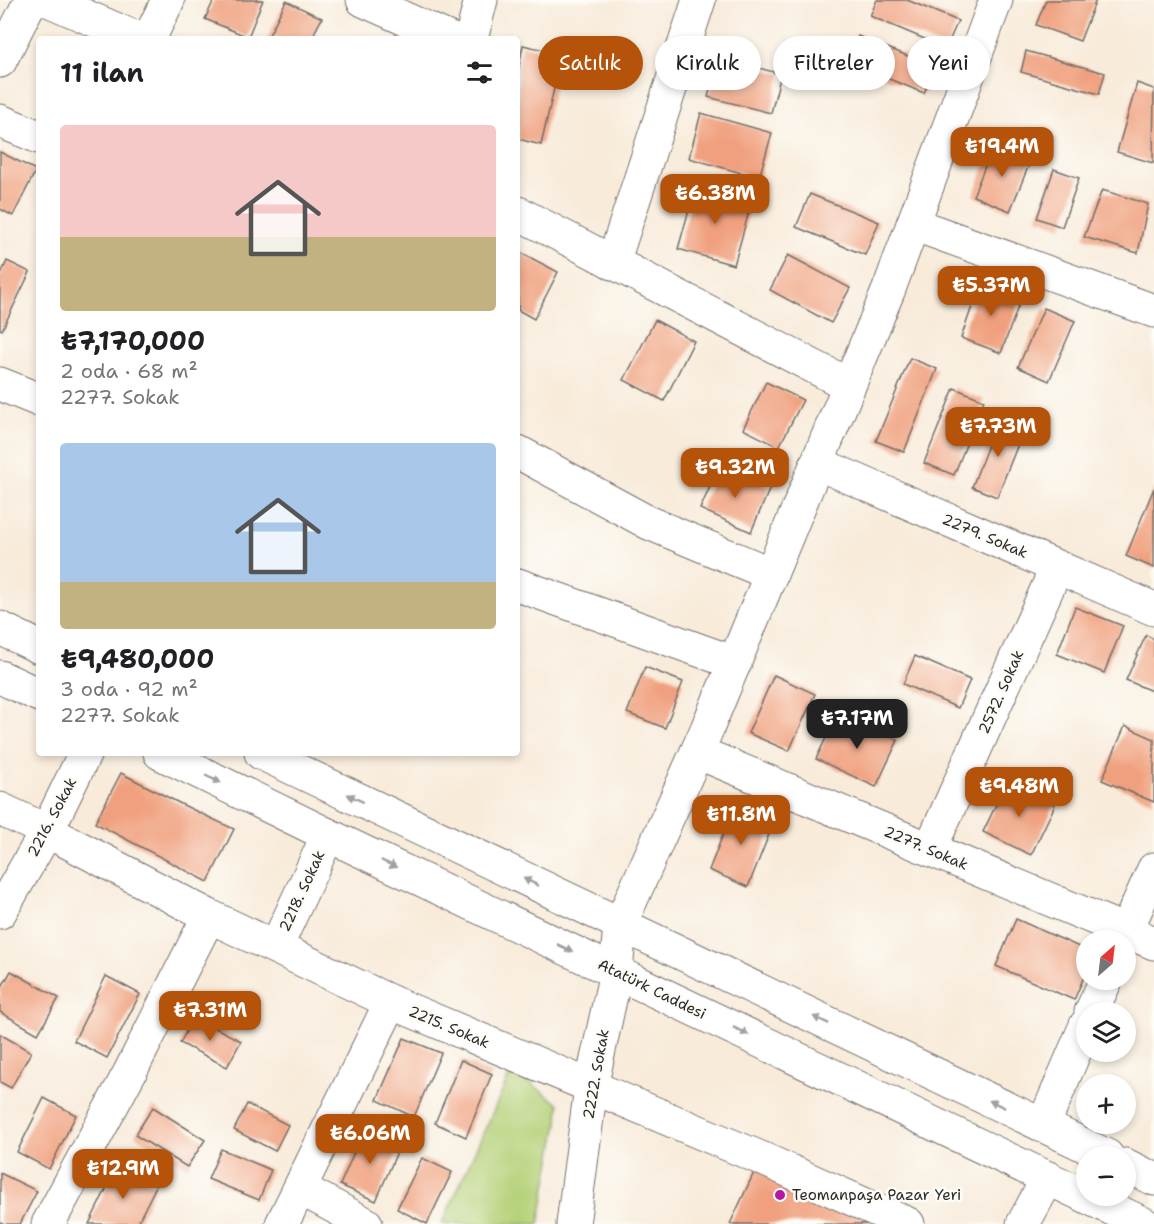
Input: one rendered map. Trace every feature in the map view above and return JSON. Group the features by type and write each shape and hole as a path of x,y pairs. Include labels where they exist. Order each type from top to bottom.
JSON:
{"street":[{"path":"0,61 31,0"},
{"path":"48,0 131,36"},
{"path":"150,36 168,0"},
{"path":"363,0 443,36"},
{"path":"472,36 481,0"},
{"path":"613,263 699,0"},
{"name":"2222. Sokak","path":"573,1224 591,1087 616,972 620,925 735,663 889,289 996,0"},
{"path":"0,121 36,136"},
{"path":"520,214 849,385"},
{"path":"913,224 1154,310"},
{"path":"0,384 36,399"},
{"path":"520,453 649,523 771,574"},
{"name":"2279. Sokak","path":"817,463 1154,609"},
{"name":"2572. Sokak","path":"931,850 940,825 1057,567"},
{"path":"520,586 735,663"},
{"path":"0,628 36,646"},
{"path":"0,676 36,694"},
{"name":"2277. Sokak","path":"697,752 1116,930"},
{"name":"2216. Sokak","path":"0,912 47,831 84,756"},
{"name":"Atatürk Caddesi","path":"166,756 1144,1224"},
{"path":"267,756 1085,1146"},
{"name":"2215. Sokak","path":"0,809 47,831 209,916 391,1002 763,1159 908,1224"},
{"name":"2218. Sokak","path":"276,947 328,835"},
{"path":"1136,931 1154,869"},
{"path":"48,1224 130,1072 209,916"},
{"path":"282,1224 391,1002"},
{"path":"1042,1126 1076,1048"},
{"path":"1136,1170 1154,1179"},
{"path":"1023,1224 1048,1178"},
{"path":"300,1188 366,1224"}],"green space":[{"path":"512,1070 559,1104 558,1123 539,1224 442,1224"}],"building":[{"path":"214,0 263,0 248,36 205,19"},
{"path":"877,0 907,0 958,21 951,36 918,36 870,16"},
{"path":"1046,0 1096,0 1080,41 1036,25"},
{"path":"286,1 322,18 313,36 268,36"},
{"path":"523,45 538,48 538,90 554,90 541,145 520,140 520,61"},
{"path":"895,51 907,56 907,86 895,81"},
{"path":"1026,51 1105,73 1099,94 1021,72"},
{"path":"761,69 773,72 773,90 777,90 771,113 708,97 710,90 761,90"},
{"path":"1137,83 1154,89 1153,163 1117,152"},
{"path":"701,113 772,133 759,178 689,158"},
{"path":"994,144 1031,160 1010,211 973,196"},
{"path":"0,152 36,170 13,216 0,209"},
{"path":"1054,169 1079,178 1062,227 1037,218"},
{"path":"696,185 752,201 734,265 678,249"},
{"path":"1102,190 1148,204 1138,253 1084,237"},
{"path":"810,194 879,222 865,255 796,227"},
{"path":"520,252 558,272 534,319 520,311"},
{"path":"788,255 850,288 831,323 770,290"},
{"path":"7,261 30,272 2,330 0,329 0,276"},
{"path":"981,281 1022,296 1001,353 961,338"},
{"path":"1044,308 1075,321 1049,381 1018,367"},
{"path":"655,320 694,341 664,401 624,380"},
{"path":"910,358 937,369 904,452 876,441"},
{"path":"766,382 803,400 779,447 743,429"},
{"path":"954,388 984,400 954,475 924,463"},
{"path":"998,419 1024,429 997,497 972,487"},
{"path":"720,465 770,488 751,532 700,509"},
{"path":"1154,488 1154,568 1126,556"},
{"path":"1075,607 1123,626 1104,673 1057,654"},
{"path":"1146,635 1154,639 1154,692 1126,680"},
{"path":"915,656 970,680 958,708 903,684"},
{"path":"645,667 683,682 665,728 627,713"},
{"path":"774,675 815,694 789,751 748,733"},
{"path":"838,713 898,740 876,787 816,759"},
{"path":"1125,726 1154,739 1154,802 1102,780"},
{"path":"121,773 234,829 208,882 95,823"},
{"path":"1007,782 1055,805 1031,855 983,832"},
{"path":"735,804 774,822 748,887 709,870"},
{"path":"1016,919 1076,946 1076,990 1078,990 1074,1000 996,966"},
{"path":"11,971 59,998 38,1034 0,1012 0,990"},
{"path":"106,976 140,994 107,1058 74,1041"},
{"path":"194,1017 241,1041 227,1067 180,1043"},
{"path":"0,1034 31,1052 11,1088 0,1082"},
{"path":"404,1038 441,1053 414,1117 377,1100"},
{"path":"461,1060 492,1074 466,1137 435,1123"},
{"path":"44,1098 76,1115 49,1169 17,1152"},
{"path":"247,1104 288,1125 275,1151 234,1130"},
{"path":"153,1107 205,1140 187,1167 135,1135"},
{"path":"364,1129 400,1145 376,1201 340,1185"},
{"path":"221,1149 271,1170 259,1200 208,1179"},
{"path":"422,1158 452,1172 427,1224 397,1209"},
{"name":"Teomanpaşa Pazar Yeri","path":"757,1166 876,1224 730,1224"},
{"path":"117,1167 156,1186 137,1224 89,1224"},
{"path":"0,1173 37,1191 20,1224 0,1222"}],"place":[{"name":"Teomanpaşa Pazar Yeri","path":"780,1195"}]}
